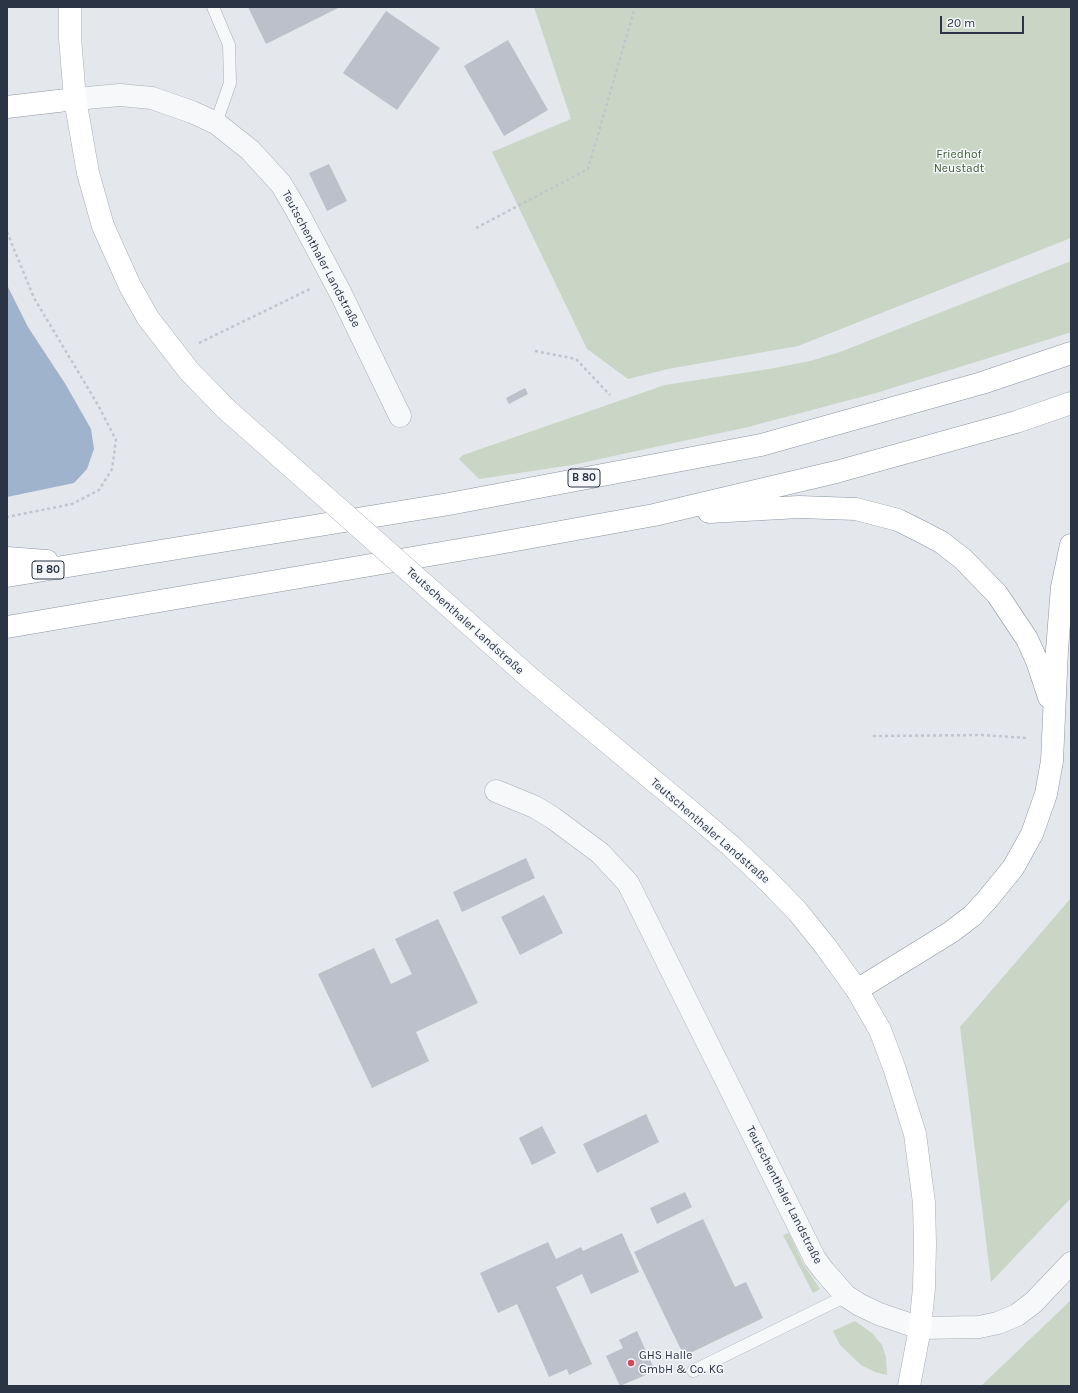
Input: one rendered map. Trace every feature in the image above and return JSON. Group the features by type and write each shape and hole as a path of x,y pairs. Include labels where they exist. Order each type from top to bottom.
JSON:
{"main road":[{"name":"Teutschenthaler Landstraße","path":"70,7 70,38 75,99 81,138 95,201 103,226 130,286 148,318 165,342 189,371 226,409 530,678 713,831 769,882 798,912 826,947 856,990 880,1030 894,1067 915,1134 924,1203 926,1244 920,1328"},
{"path":"7,107 75,99"},
{"name":"B 80","path":"7,576 449,504 761,445 982,383 1071,353"},
{"path":"7,627 487,546 654,515 836,472 1016,422 1071,403"},
{"path":"654,515 829,507 856,509 880,514 920,531 941,542 980,574 1013,616 1037,661 1047,687 1053,716"},
{"path":"856,990 952,932 972,916 1000,885 1023,852 1040,813 1049,776 1053,740 1053,716 1062,587 1071,545"},
{"path":"7,558 88,564"},
{"path":"909,1386 920,1328"}],"street":[{"name":"Teutschenthaler Landstraße","path":"75,99 120,95 152,98 192,112 216,123 250,150 280,184 333,278 400,416"},
{"name":"Teutschenthaler Landstraße","path":"496,791 535,807 547,814 600,853 628,883 640,904 808,1246 824,1272 846,1296 860,1305 879,1314 920,1328"},
{"path":"920,1328 979,1327 998,1323 1017,1314 1034,1302 1071,1263"}],"lane":[{"path":"213,7 229,45 230,76 230,84 216,123"},
{"path":"693,1371 846,1296"}],"path":[{"path":"476,228 588,169 635,7"},
{"path":"7,232 34,298 98,405 116,440 112,469 99,490 72,504 7,516"},
{"path":"199,344 333,278"},
{"path":"535,351 576,360 610,395"},
{"path":"873,736 982,735 1053,740"}],"green space":[{"name":"Friedhof Neustadt","path":"534,7 1071,7 1071,238 798,346 668,369 628,379 587,349 492,152 571,119"},
{"path":"1071,261 1071,332 1069,333 876,393 748,427 572,465 479,479 459,459 463,455 665,385 769,369 810,361 840,352"},
{"path":"1071,898 1071,1198 991,1282 960,1027"},
{"path":"789,1233 804,1265 820,1289 813,1293 783,1235"},
{"path":"1071,1300 1071,1386 981,1386"},
{"path":"855,1321 872,1333 882,1345 886,1357 887,1375 875,1372 861,1365 840,1345 833,1331"}],"water":[{"path":"7,285 28,327 66,385 91,429 94,449 87,469 74,483 7,497"}],"building":[{"path":"248,7 340,7 266,44"},
{"path":"386,11 440,48 397,110 343,73"},
{"path":"508,40 548,110 504,136 464,66"},
{"path":"329,164 347,201 327,211 309,173"},
{"path":"525,388 528,394 509,404 506,398"},
{"path":"526,858 535,878 462,912 453,892"},
{"path":"544,895 563,933 520,955 501,917"},
{"path":"438,919 478,1003 416,1032 429,1061 372,1088 318,974 374,948 391,984 412,974 395,939"},
{"path":"646,1114 659,1142 597,1173 583,1144"},
{"path":"542,1126 556,1153 532,1165 519,1138"},
{"path":"685,1192 692,1207 657,1224 650,1208"},
{"path":"703,1219 735,1287 746,1282 763,1318 684,1356 634,1252"},
{"path":"622,1233 639,1272 591,1294 582,1274 556,1287 592,1364 569,1375 567,1369 549,1377 517,1304 498,1313 480,1273 548,1242 556,1259 581,1247 583,1251"},
{"name":"GHS Halle GmbH & Co. KG","path":"637,1331 655,1371 620,1386 606,1356 623,1348 619,1340"}],"place":[{"name":"GHS Halle GmbH & Co. KG","path":"631,1363"}]}
